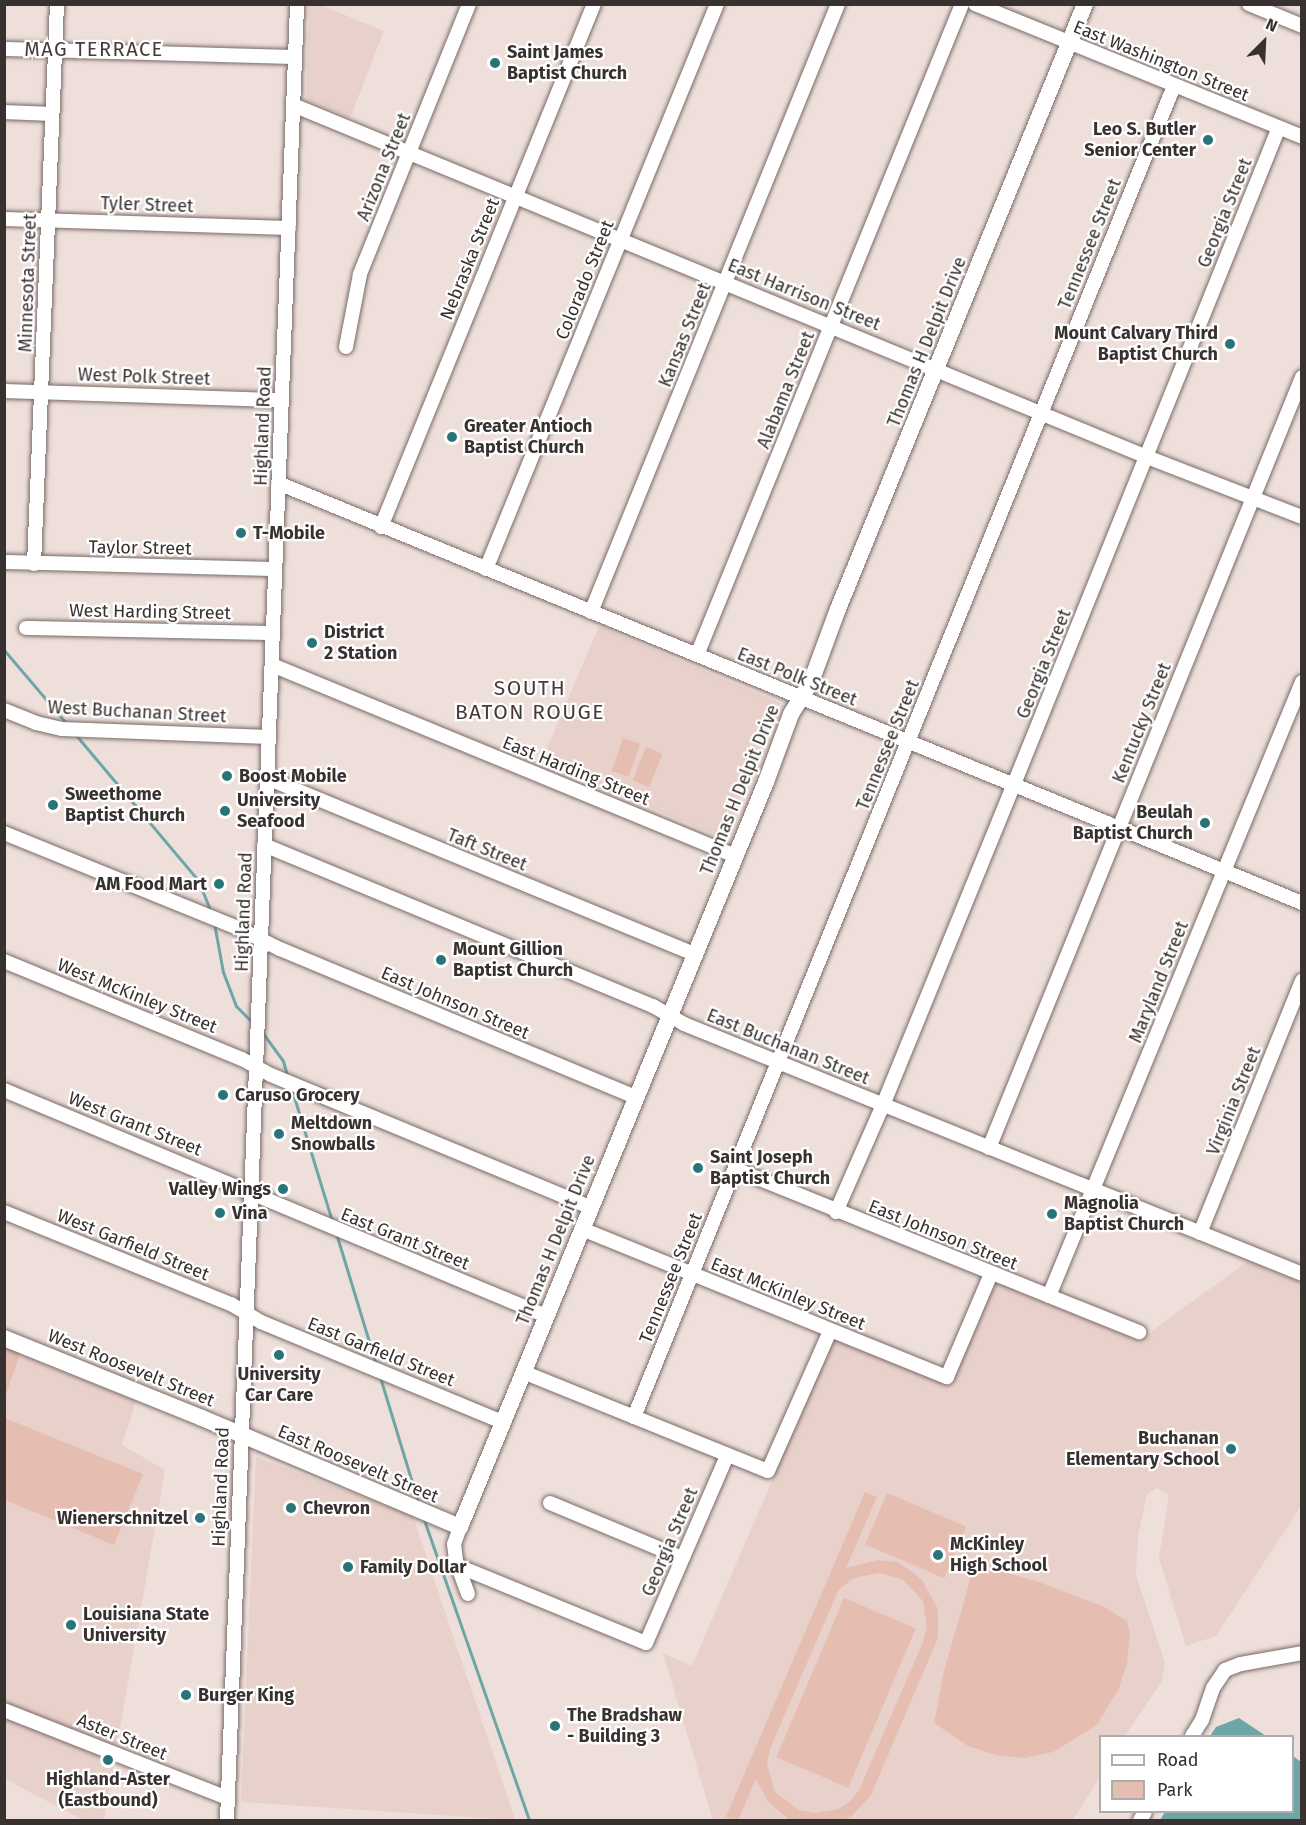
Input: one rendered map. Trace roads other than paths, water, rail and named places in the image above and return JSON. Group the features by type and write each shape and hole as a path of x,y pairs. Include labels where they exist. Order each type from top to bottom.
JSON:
{"main road":[{"name":"Thomas H Delpit Drive","path":"453,1524 503,1422 734,855 766,782 791,714 811,682 838,609 938,369 1085,4"},
{"name":"West Roosevelt Street","path":"4,1338 242,1435"},
{"name":"East Roosevelt Street","path":"242,1435 453,1524"}],"street":[{"name":"Minnesota Street","path":"34,564 57,4"},
{"name":"Highland Road","path":"226,1821 297,4"},
{"name":"Arizona Street","path":"346,347 360,274 469,4"},
{"name":"Nebraska Street","path":"381,527 594,4"},
{"name":"Colorado Street","path":"486,569 717,4"},
{"name":"Kansas Street","path":"591,612 838,4"},
{"name":"Alabama Street","path":"697,655 962,4"},
{"name":"East Washington Street","path":"975,4 1174,86 1279,128 1300,134"},
{"path":"1249,4 1302,26"},
{"path":"4,49 295,57"},
{"name":"Tennessee Street","path":"634,1417 1174,86"},
{"name":"East Harrison Street","path":"293,105 1147,457 1302,517"},
{"path":"4,112 52,114"},
{"name":"Georgia Street","path":"836,1212 883,1105 1279,128"},
{"name":"Tyler Street","path":"4,219 289,228"},
{"name":"Kentucky Street","path":"989,1148 1302,377"},
{"name":"West Polk Street","path":"4,391 282,400"},
{"name":"East Polk Street","path":"278,483 1302,903"},
{"name":"Taylor Street","path":"4,561 34,564 275,569"},
{"name":"West Harding Street","path":"26,628 273,633"},
{"name":"East Harding Street","path":"272,665 734,855"},
{"name":"Maryland Street","path":"1049,1296 1302,682"},
{"name":"West Buchanan Street","path":"4,710 36,723 62,729 269,737"},
{"name":"Taft Street","path":"267,778 694,954"},
{"name":"East Johnson Street","path":"4,833 240,929 261,940 635,1097"},
{"name":"East Buchanan Street","path":"264,845 653,1006 669,1016 778,1062 1302,1274"},
{"name":"West McKinley Street","path":"4,961 256,1060"},
{"name":"Virginia Street","path":"1200,1233 1302,981"},
{"path":"256,1060 274,1076 590,1207"},
{"name":"West Grant Street","path":"4,1090 251,1193"},
{"name":"East Johnson Street","path":"735,1169 836,1212 1139,1332"},
{"name":"East Grant Street","path":"251,1193 546,1316"},
{"name":"West Garfield Street","path":"4,1212 231,1304 246,1314"},
{"name":"East McKinley Street","path":"582,1229 947,1377 991,1274"},
{"name":"East Garfield Street","path":"246,1314 503,1422"},
{"path":"524,1372 768,1472 830,1331"},
{"name":"Georgia Street","path":"458,1566 646,1643 727,1456"},
{"path":"550,1503 682,1558"},
{"name":"Thomas H Delpit Drive","path":"453,1524 458,1566 468,1594"},
{"path":"1193,1735 1202,1720 1213,1688 1225,1670 1241,1664 1302,1653"},
{"name":"Aster Street","path":"4,1710 227,1798"}],"water":[{"path":"1239,1718 1264,1735 1211,1735 1216,1727"},
{"path":"1294,1757 1301,1762 1301,1820 1160,1820 1164,1813 1294,1813"}],"waterway":[{"path":"4,650 67,724"},
{"path":"75,734 198,880 212,914"},
{"path":"214,923 223,972 236,1006 253,1023"},
{"path":"262,1032 283,1061 288,1078"},
{"path":"291,1087 332,1221"},
{"path":"336,1233 376,1365"},
{"path":"380,1377 418,1502"},
{"path":"423,1517 529,1820"}],"place":[{"name":"Saint James Baptist Church","path":"495,63"},
{"name":"Leo S. Butler Senior Center","path":"1208,140"},
{"name":"Mount Calvary Third Baptist Church","path":"1230,344"},
{"name":"Greater Antioch Baptist Church","path":"452,437"},
{"name":"T-Mobile","path":"241,533"},
{"name":"District 2 Station","path":"312,643"},
{"name":"Boost Mobile","path":"227,776"},
{"name":"Sweethome Baptist Church","path":"53,805"},
{"name":"University Seafood","path":"225,811"},
{"name":"Beulah Baptist Church","path":"1205,823"},
{"name":"AM Food Mart","path":"219,884"},
{"name":"Mount Gillion Baptist Church","path":"441,960"},
{"name":"Caruso Grocery","path":"223,1095"},
{"name":"Meltdown Snowballs","path":"279,1134"},
{"name":"Saint Joseph Baptist Church","path":"698,1168"},
{"name":"Valley Wings","path":"283,1189"},
{"name":"Vina","path":"220,1213"},
{"name":"Magnolia Baptist Church","path":"1052,1214"},
{"name":"University Car Care","path":"279,1355"},
{"name":"Buchanan Elementary School","path":"1231,1449"},
{"name":"Chevron","path":"291,1508"},
{"name":"Wienerschnitzel","path":"200,1518"},
{"name":"McKinley High School","path":"938,1555"},
{"name":"Family Dollar","path":"348,1567"},
{"name":"Louisiana State University","path":"71,1625"},
{"name":"Burger King","path":"186,1695"},
{"name":"The Bradshaw - Building 3","path":"555,1726"},
{"name":"Highland-Aster (Eastbound)","path":"108,1760"}],"district":[{"name":"MAG TERRACE","path":"94,49"},
{"name":"SOUTH BATON ROUGE","path":"530,700"}]}
